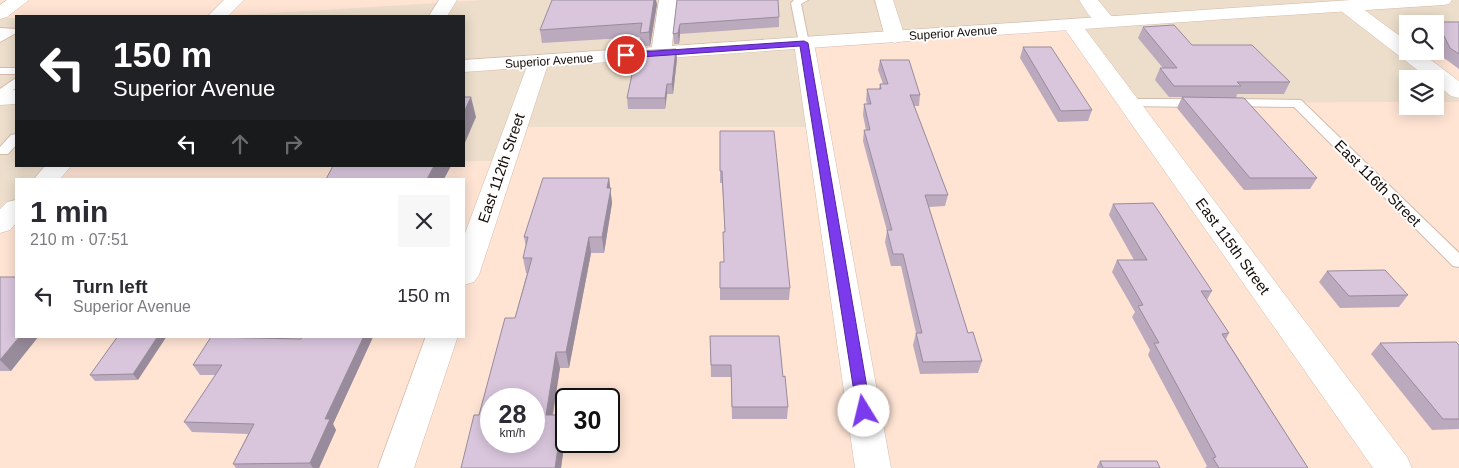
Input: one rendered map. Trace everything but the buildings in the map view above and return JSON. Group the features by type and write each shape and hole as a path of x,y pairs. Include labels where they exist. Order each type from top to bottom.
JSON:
{"street":[{"path":"0,13 20,0"},
{"path":"218,15 235,0"},
{"path":"439,15 448,0"},
{"path":"661,53 668,0"},
{"path":"884,0 896,37"},
{"path":"1088,0 1106,22"},
{"name":"Superior Avenue","path":"465,66 1348,7 1399,1 1443,0"},
{"path":"1348,7 1459,91"},
{"name":"East 115th Street","path":"1072,25 1394,468"},
{"path":"804,43 873,468"},
{"name":"East 112th Street","path":"465,272 539,62"},
{"path":"0,96 15,97"},
{"path":"47,178 58,167"},
{"path":"0,224 15,209"},
{"path":"396,468 441,338"}],"lane":[{"path":"803,0 796,3 804,43"},
{"path":"0,31 14,31"},
{"path":"0,39 14,31"},
{"path":"0,71 15,71"},
{"path":"0,96 15,83"},
{"name":"East 116th Street","path":"1130,103 1297,103 1459,262"},
{"path":"3,151 15,139"}],"shaded area":[{"path":"485,0 1459,0 1459,60 1444,60 1444,15 1399,15 1399,60 1420,60 1433,70 1399,70 1399,102 1130,103 1071,25 804,43 818,127 516,127 504,161 465,161 465,15 241,15"},
{"path":"0,18 15,18 15,167 58,167 47,178 15,178 15,209 4,220 0,220"},
{"path":"1444,79 1459,91 1459,102 1444,102"}],"route":[{"path":"626,55 804,43 864,411"}]}
